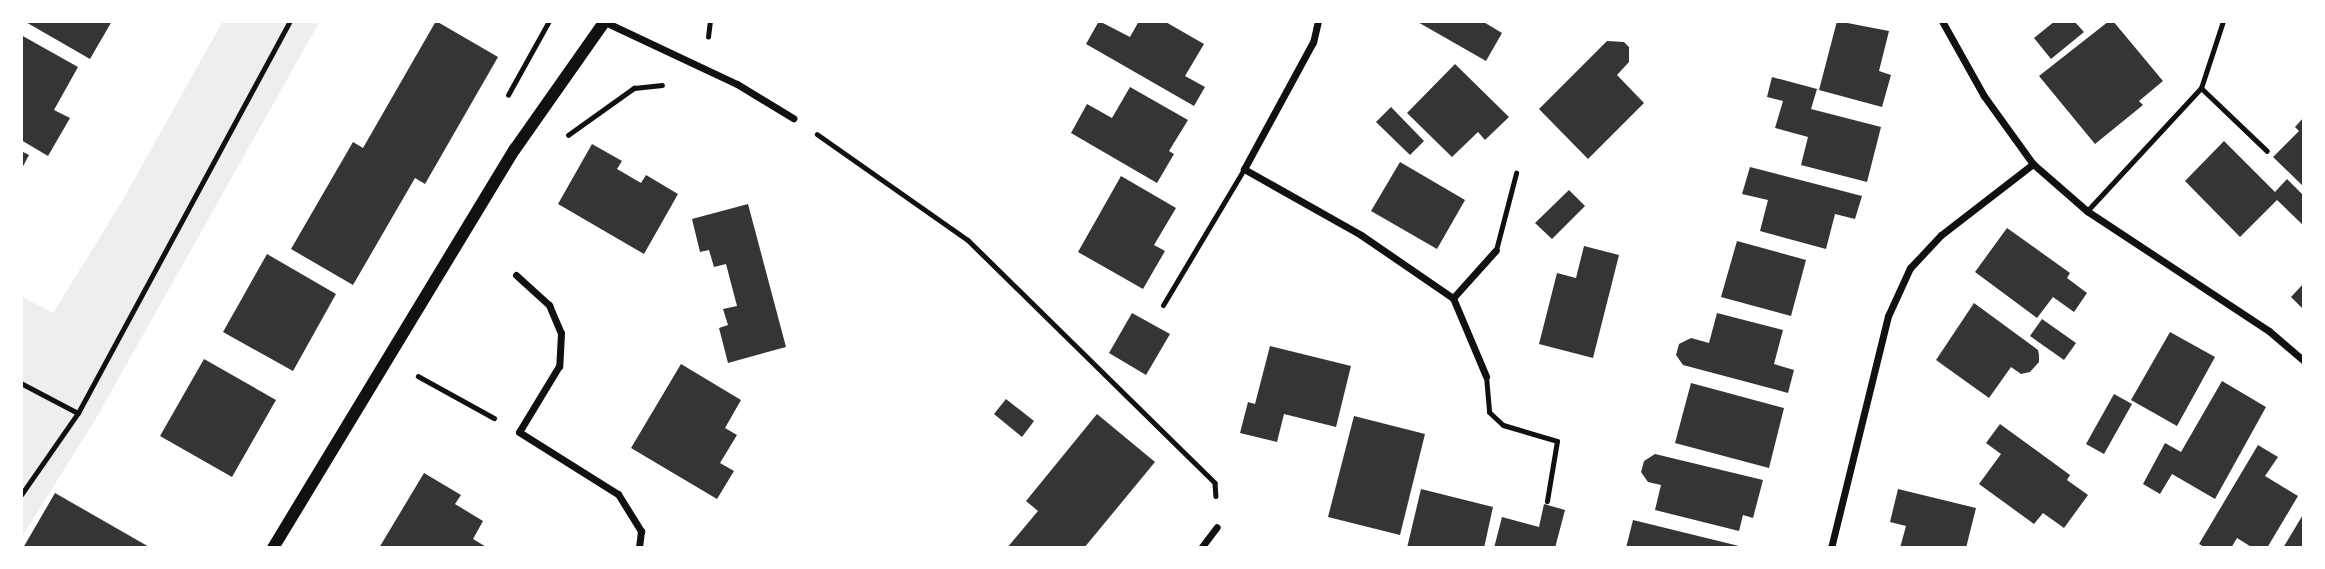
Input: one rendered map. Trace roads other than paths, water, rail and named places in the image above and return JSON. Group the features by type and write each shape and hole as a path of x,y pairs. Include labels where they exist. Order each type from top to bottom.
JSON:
{"street":[{"path":"273,548 515,149 605,21 737,84 793,118"},
{"path":"1318,21 1313,43 1244,169 1360,235 1453,298 1486,376"},
{"path":"1942,21 1984,96 2033,164 2087,211 2269,331 2304,360"},
{"path":"1831,548 1888,316 1910,268 1941,235 2033,164"},
{"path":"1453,298 1496,250"},
{"path":"516,275 549,305 561,333 559,366 519,432 618,494 641,531 639,548"},
{"path":"1201,548 1217,527"}],"lane":[{"path":"2087,211 2201,88 2223,21"},
{"path":"2201,88 2267,151"},
{"path":"1163,305 1244,169"},
{"path":"1496,250 1516,173"},
{"path":"1486,376 1489,412 1503,425 1557,441 1547,501"}]}
